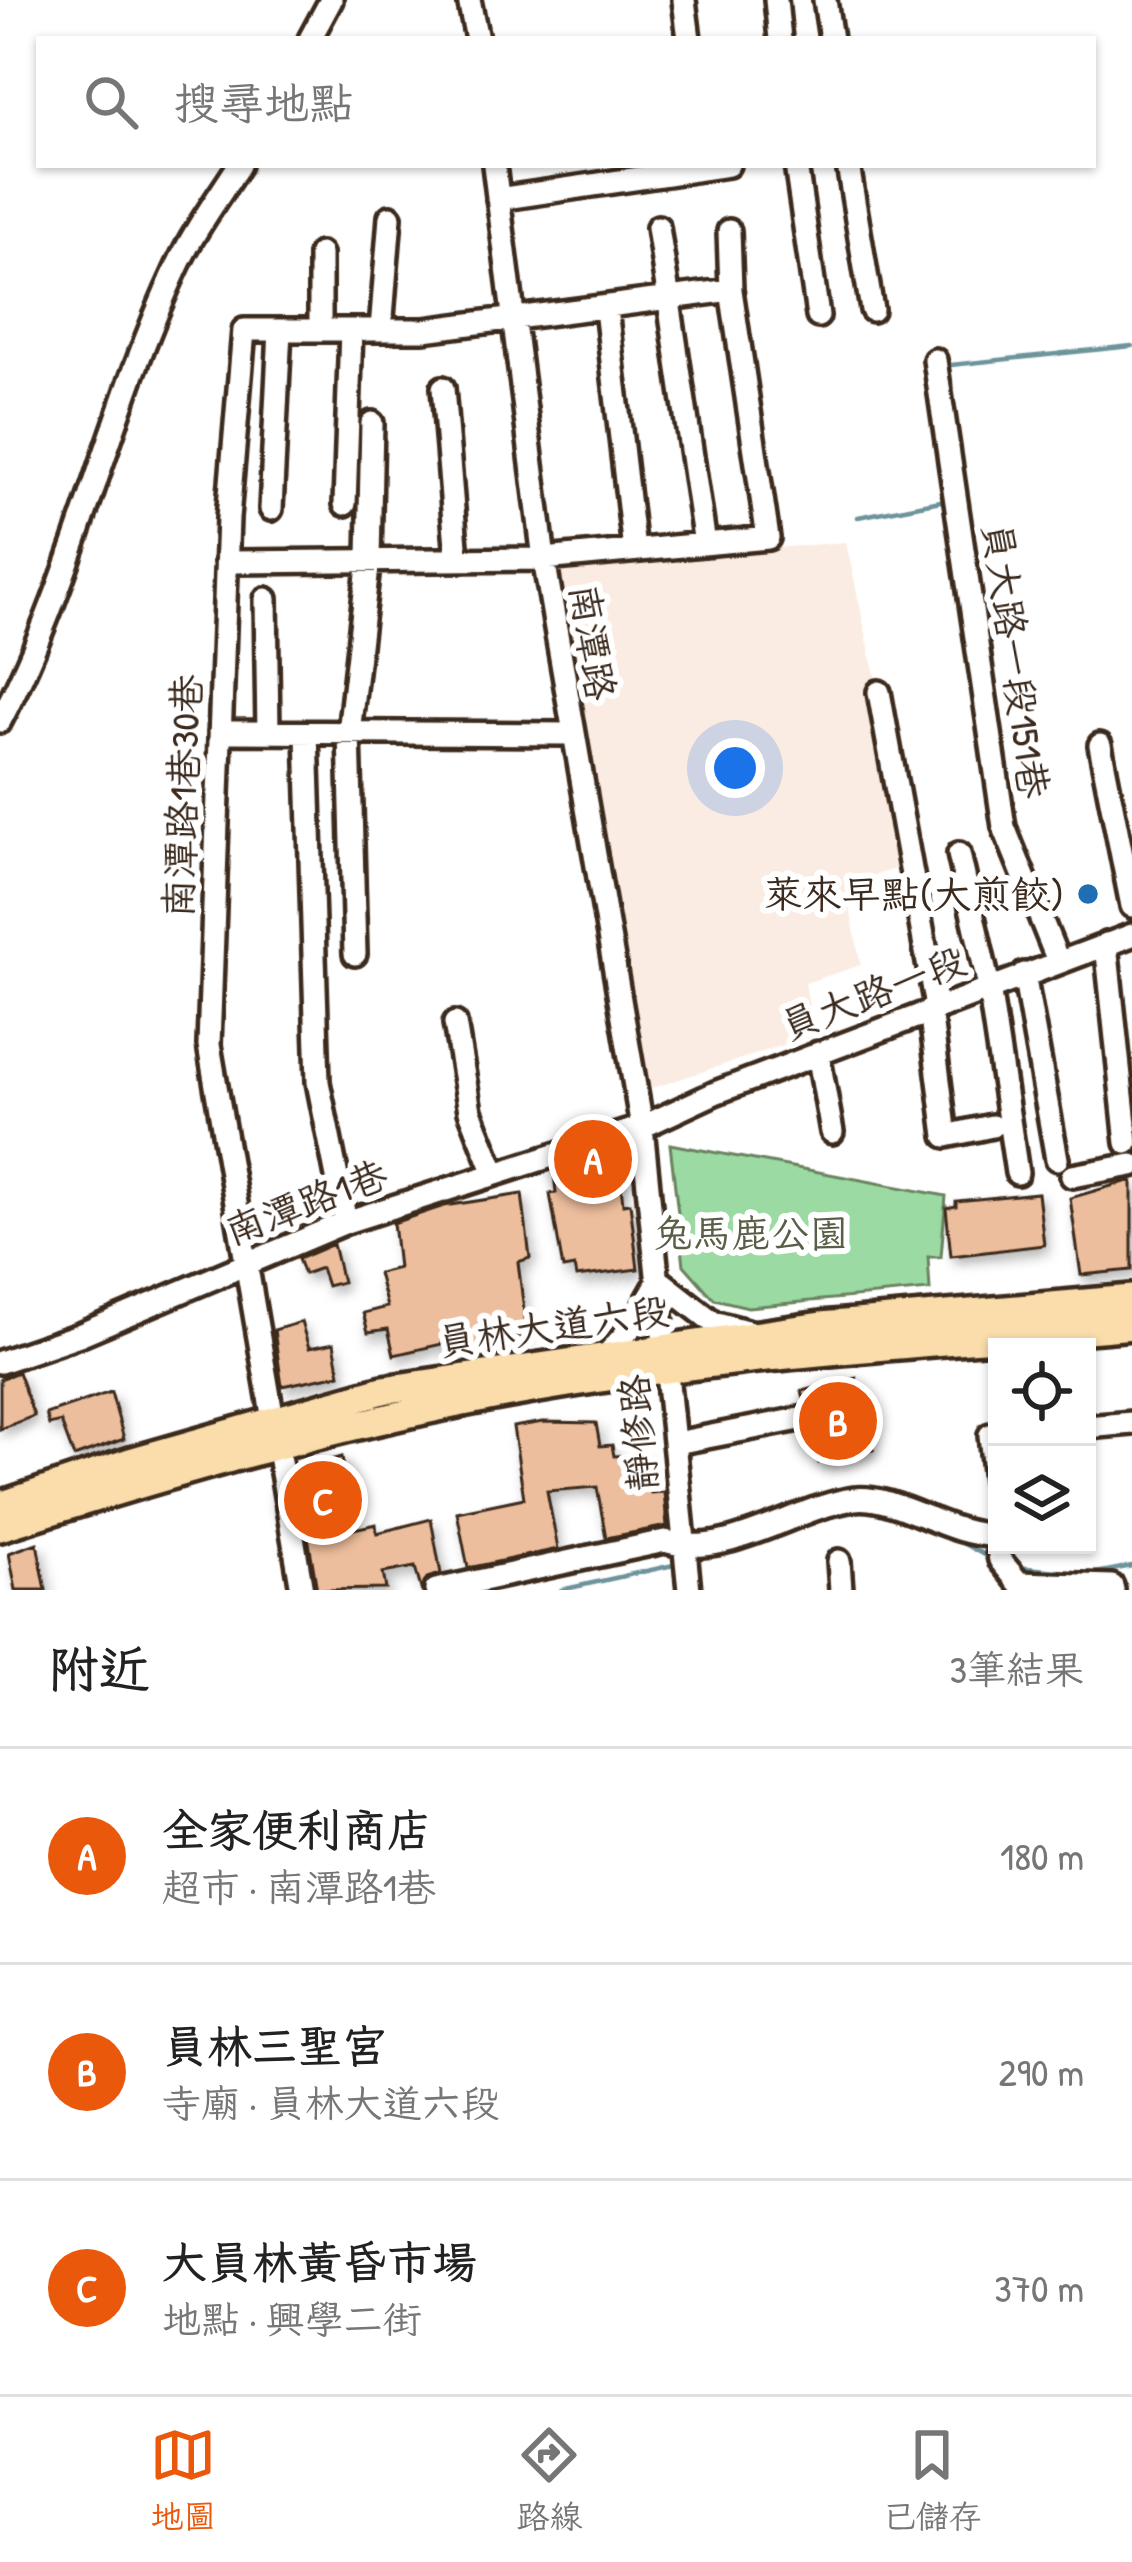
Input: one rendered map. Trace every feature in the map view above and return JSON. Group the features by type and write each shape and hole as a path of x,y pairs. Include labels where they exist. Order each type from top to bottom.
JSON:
{"main road":[{"name":"員林大道六段","path":"0,1506 273,1433 669,1361 764,1334 1132,1299"},
{"name":"員林大道六段","path":"0,1527 383,1390 604,1358 770,1358 1132,1325"}],"street":[{"path":"312,36 331,0"},
{"path":"470,0 476,36"},
{"path":"684,0 689,36"},
{"path":"776,0 780,36"},
{"path":"825,0 831,36"},
{"path":"0,721 90,508 106,447 178,265 237,168"},
{"name":"南潭路","path":"494,168 544,559 642,1126"},
{"path":"498,199 701,168"},
{"path":"796,168 818,316"},
{"path":"848,168 872,310"},
{"path":"381,330 390,217"},
{"path":"658,227 705,544"},
{"path":"226,562 544,559 768,538 730,290 729,231"},
{"path":"320,254 320,330"},
{"path":"271,509 280,330 514,322 730,290"},
{"path":"606,309 634,550"},
{"name":"南潭路1巷30巷","path":"280,330 244,330 226,562 209,1045 302,1590"},
{"path":"345,504 351,330"},
{"name":"員大路一段151巷","path":"935,360 1004,827 1058,962"},
{"path":"442,388 457,558"},
{"path":"355,954 349,733 369,558 372,423"},
{"path":"266,599 268,732"},
{"path":"879,692 933,1008 946,1136 992,1126"},
{"path":"220,732 571,734"},
{"path":"307,733 318,1082 346,1222"},
{"path":"1100,745 1132,906"},
{"path":"959,854 989,987 1017,1173"},
{"name":"員大路一段","path":"642,1126 933,1008 1132,935"},
{"path":"1024,974 1065,1167 1129,1154 1106,944"},
{"path":"455,1024 470,1111 495,1174"},
{"path":"818,1053 832,1132"},
{"name":"南潭路1巷","path":"0,1362 79,1335 346,1222 642,1126"},
{"name":"靜修路","path":"642,1126 689,1590"},
{"path":"604,1358 634,1324 659,1280 712,1322 764,1334"},
{"path":"676,1443 810,1417"},
{"path":"1096,1426 1132,1424"},
{"path":"436,1590 665,1541 684,1547 767,1528 861,1498 967,1537 988,1538"},
{"path":"999,1554 1019,1583 1112,1590"},
{"path":"839,1561 841,1590"}],"shaded area":[{"path":"846,542 887,731 906,866 845,884 861,965 805,983 814,1035 634,1094 549,567"}],"green space":[{"name":"兔馬鹿公園","path":"670,1144 946,1196 941,1257 928,1257 930,1290 748,1307 714,1299 684,1265"}],"building":[{"path":"618,1157 623,1204 630,1203 638,1269 576,1277 574,1267 563,1269 550,1194 556,1193 554,1173 592,1168 591,1160"},
{"path":"1132,1180 1132,1270 1081,1275 1070,1198"},
{"path":"1038,1193 1044,1245 951,1256 946,1208 956,1206 956,1201"},
{"path":"522,1194 530,1258 518,1262 527,1335 499,1341 501,1349 449,1358 446,1343 394,1355 388,1329 368,1332 363,1313 387,1307 378,1273 398,1268 393,1223 444,1206"},
{"path":"333,1244 342,1282 327,1286 321,1268 304,1274 298,1259"},
{"path":"301,1322 309,1348 334,1343 340,1374 282,1386 274,1330"},
{"path":"18,1372 34,1416 0,1429 0,1379"},
{"path":"856,1378 873,1450 819,1463 812,1432 824,1423 824,1413 816,1403 805,1403 802,1391"},
{"path":"111,1392 124,1439 74,1457 61,1422 49,1425 46,1414"},
{"path":"596,1423 600,1446 612,1445 614,1456 645,1454 651,1493 664,1492 667,1526 606,1538 597,1487 547,1491 558,1549 468,1568 457,1512 524,1498 513,1427"},
{"path":"342,1457 354,1529 376,1524 377,1533 431,1519 441,1574 427,1578 421,1589 415,1567 383,1573 386,1589 317,1590 297,1470"},
{"path":"37,1543 46,1590 16,1590 9,1553"}],"waterway":[{"path":"941,366 1132,346"},
{"path":"858,517 946,500"},
{"path":"809,1522 868,1509"},
{"path":"953,1538 995,1561"},
{"path":"695,1560 725,1551"},
{"path":"561,1590 678,1564"},
{"path":"1017,1567 1091,1574 1132,1566"}],"place":[{"name":"萊來早點(大煎餃)","path":"1088,894"},
{"name":"全家便利商店","path":"593,1159"},
{"name":"員林三聖宮","path":"838,1421"},
{"name":"大員林黃昏市場","path":"323,1500"}]}
